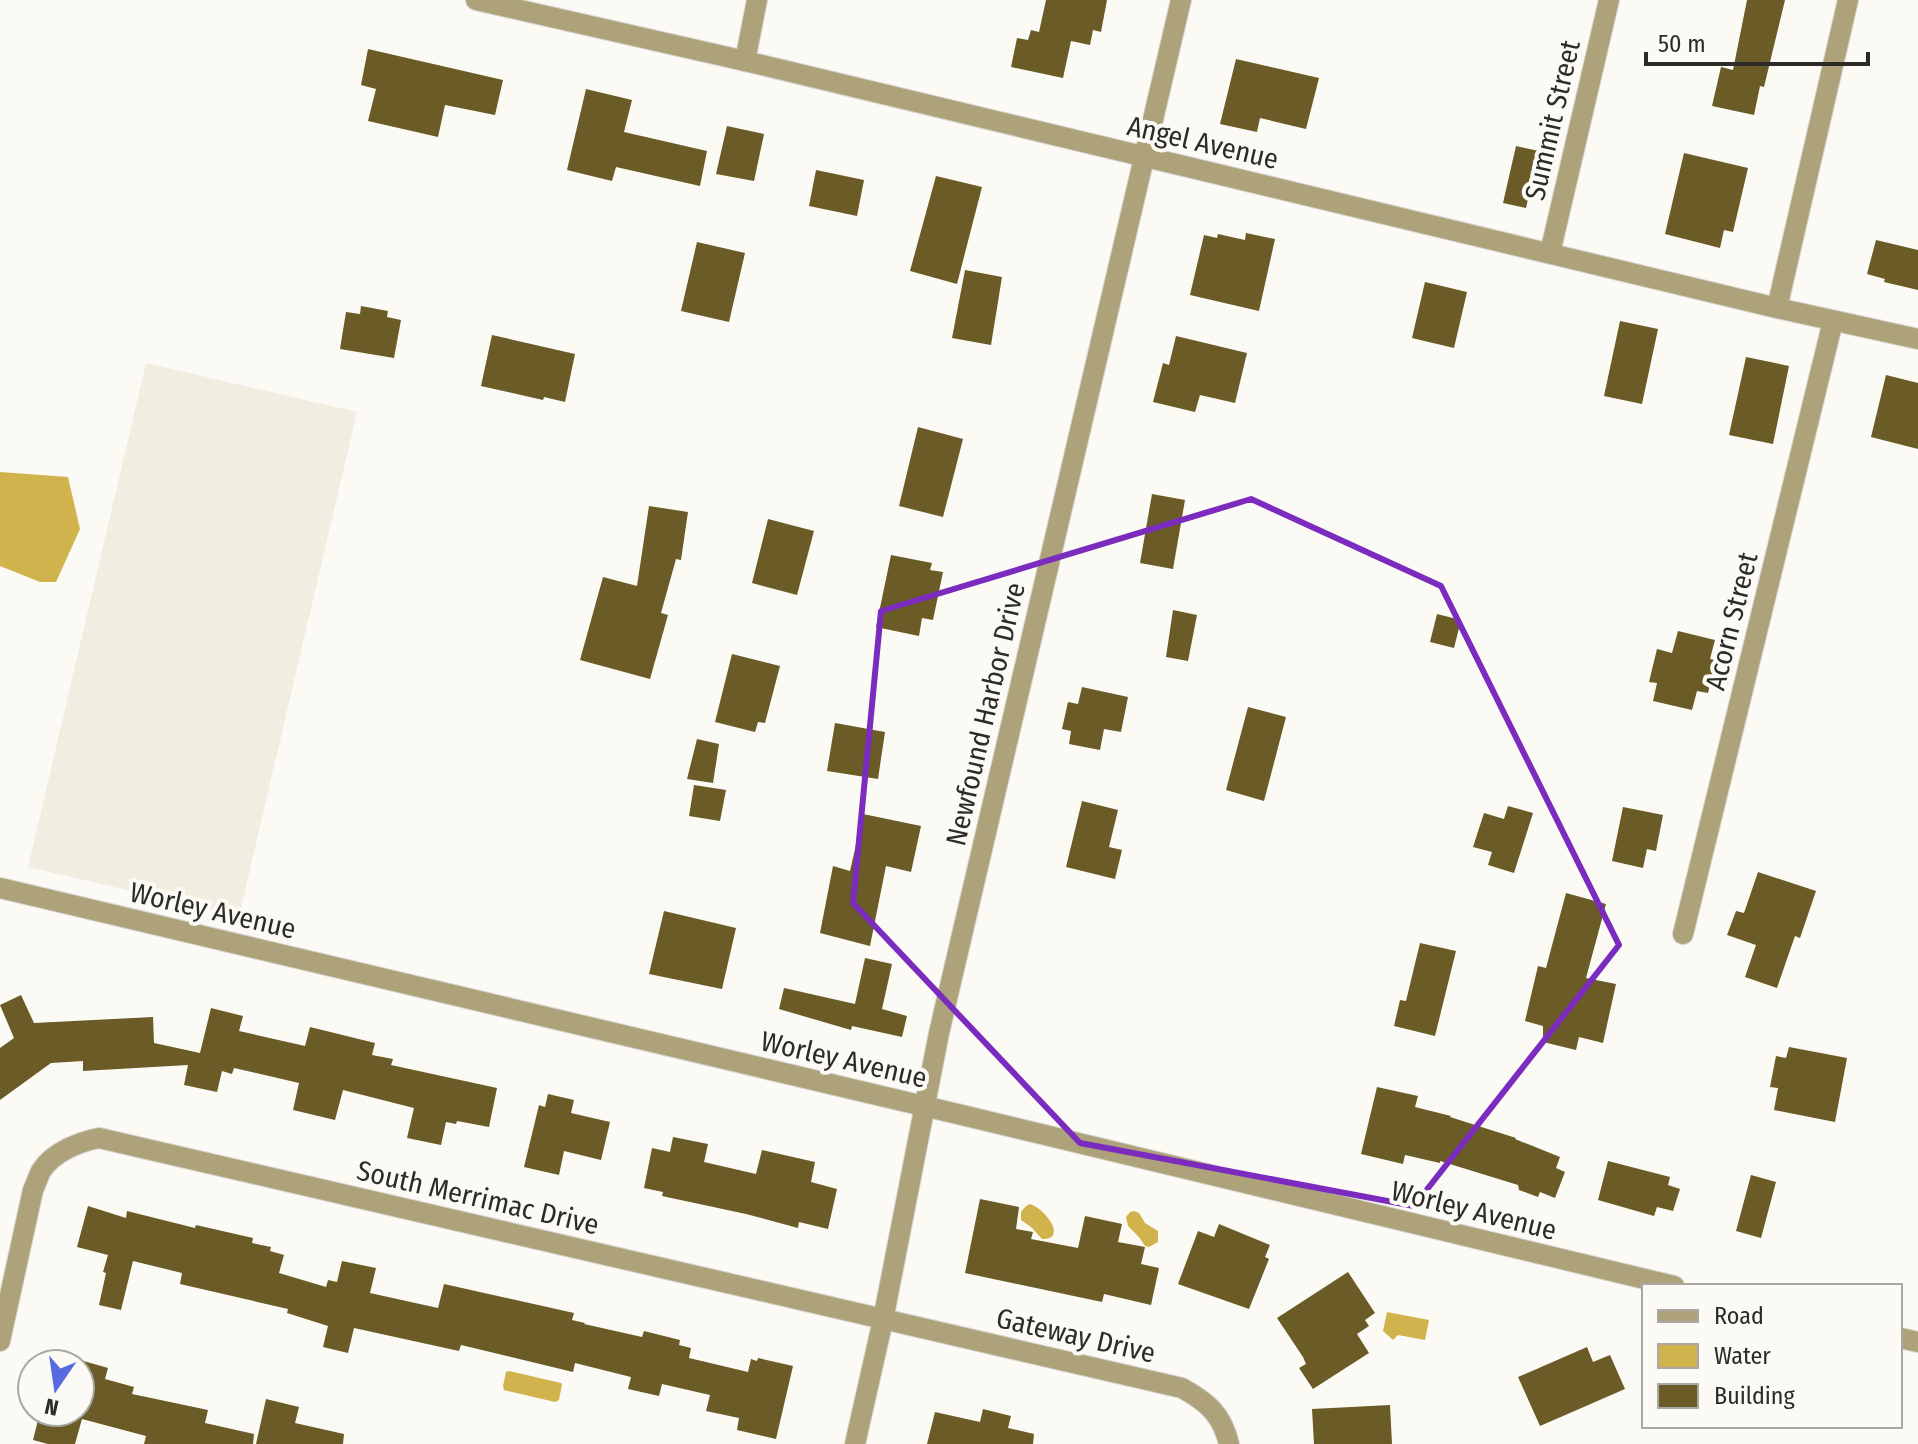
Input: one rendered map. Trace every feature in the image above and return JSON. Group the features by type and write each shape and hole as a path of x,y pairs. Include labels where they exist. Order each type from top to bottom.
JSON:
{"street":[{"name":"Angel Avenue","path":"476,0 1918,339"},
{"path":"745,61 757,0"},
{"name":"Newfound Harbor Drive","path":"855,1444 883,1320 939,1033 1181,0"},
{"name":"Summit Street","path":"1550,253 1609,0"},
{"path":"1777,308 1848,0"},
{"name":"Acorn Street","path":"1683,934 1833,321"},
{"name":"Worley Avenue","path":"0,888 1666,1284"},
{"name":"South Merrimac Drive","path":"0,1341 33,1190 43,1168 80,1142 99,1138 883,1320"},
{"name":"Gateway Drive","path":"883,1320 1182,1388 1204,1401 1220,1418 1229,1444"}],"highlighted area":[{"path":"1251,499 1441,586 1619,945 1414,1206 1080,1143 853,903 881,611"}],"shaded area":[{"path":"146,363 357,412 239,916 28,867"}],"water":[{"path":"0,472 68,477 80,529 56,582 40,582 0,566"},
{"path":"1030,1204 1052,1224 1054,1230 1050,1238 1042,1239 1021,1220 1021,1212"},
{"path":"1134,1211 1158,1231 1158,1242 1145,1246 1128,1226 1126,1217"},
{"path":"1387,1312 1429,1320 1425,1340 1398,1335 1393,1340 1383,1331"},
{"path":"506,1372 561,1383 559,1400 555,1402 504,1390"}],"building":[{"path":"1046,0 1107,0 1101,32 1093,30 1090,45 1071,41 1063,78 1011,67 1017,38 1028,40 1031,30 1039,32"},
{"path":"1747,0 1785,0 1754,115 1712,106 1721,67 1733,70"},
{"path":"368,49 503,80 495,115 445,105 438,137 368,121 376,89 361,85"},
{"path":"1236,59 1319,78 1306,129 1260,118 1257,132 1220,124"},
{"path":"586,89 632,100 624,132 707,151 700,186 616,167 612,181 567,170"},
{"path":"727,126 764,134 754,181 716,174"},
{"path":"1516,146 1539,151 1526,208 1503,203"},
{"path":"1684,153 1748,168 1733,232 1724,230 1720,248 1665,234"},
{"path":"816,170 864,180 857,216 809,206"},
{"path":"936,176 982,187 957,284 910,271"},
{"path":"1246,233 1275,239 1259,311 1190,295 1204,235 1217,238 1218,234 1245,240"},
{"path":"1876,240 1918,250 1918,290 1884,282 1885,279 1867,274"},
{"path":"697,242 745,253 729,322 681,311"},
{"path":"965,270 1002,277 991,345 952,338"},
{"path":"1425,282 1467,292 1454,348 1412,338"},
{"path":"361,306 388,311 387,317 401,320 394,358 340,349 346,312 360,314"},
{"path":"1620,321 1658,329 1642,404 1604,396"},
{"path":"492,335 575,354 565,402 481,386"},
{"path":"1176,336 1247,353 1235,403 1200,395 1195,412 1153,402 1163,363 1169,365"},
{"path":"1746,357 1789,366 1773,444 1729,435"},
{"path":"1886,375 1918,383 1918,449 1871,437"},
{"path":"918,427 963,439 943,517 899,506"},
{"path":"1152,494 1185,500 1173,569 1140,563"},
{"path":"649,506 688,512 681,560 676,559 661,613 668,615 650,679 580,660 603,577 637,586"},
{"path":"768,519 814,531 797,595 752,583"},
{"path":"891,555 932,563 930,570 943,572 933,620 922,618 919,636 876,627"},
{"path":"1173,610 1197,615 1188,661 1166,657"},
{"path":"1437,614 1461,620 1454,648 1430,642"},
{"path":"1678,631 1715,640 1710,659 1716,660 1708,693 1697,691 1692,710 1653,701 1657,683 1649,682 1657,649 1672,653"},
{"path":"732,654 780,666 765,723 758,722 755,732 715,722"},
{"path":"1082,687 1128,697 1121,732 1104,729 1100,750 1069,744 1071,731 1062,729 1068,702 1078,704"},
{"path":"1248,707 1286,717 1264,801 1226,790"},
{"path":"835,723 885,732 878,779 827,771"},
{"path":"697,739 719,744 713,783 687,779"},
{"path":"694,785 726,790 720,821 689,816"},
{"path":"1082,801 1118,810 1109,847 1122,850 1115,879 1066,867"},
{"path":"1508,806 1533,813 1514,873 1488,865 1492,852 1473,847 1484,813 1504,819"},
{"path":"1623,807 1663,815 1656,851 1647,849 1643,868 1612,861"},
{"path":"863,814 921,826 911,872 886,866 870,946 820,933 833,866 850,871"},
{"path":"1758,872 1816,891 1800,938 1795,936 1777,988 1745,977 1756,945 1727,935 1736,911 1744,913"},
{"path":"1566,893 1606,904 1586,978 1616,984 1603,1043 1579,1037 1576,1050 1543,1042 1543,1026 1525,1021 1538,966 1546,968"},
{"path":"664,911 736,928 722,989 649,974"},
{"path":"1420,943 1456,951 1435,1036 1394,1026 1400,1000 1406,1001"},
{"path":"865,958 892,964 882,1009 907,1016 902,1037 852,1026 851,1030 779,1009 784,988 855,1004"},
{"path":"21,995 34,1023 153,1017 154,1043 200,1053 211,1008 243,1016 239,1031 305,1046 310,1027 375,1043 372,1055 393,1059 391,1065 497,1088 489,1127 446,1122 441,1145 407,1138 414,1108 343,1090 335,1120 293,1110 299,1083 234,1068 232,1074 222,1071 217,1092 184,1085 188,1065 83,1071 83,1061 51,1063 0,1100 0,1048 14,1038 0,1005"},
{"path":"1789,1047 1847,1058 1835,1122 1774,1110 1778,1088 1770,1087 1776,1056 1786,1058"},
{"path":"1377,1087 1418,1096 1415,1107 1516,1138 1560,1157 1556,1168 1565,1172 1555,1198 1540,1192 1538,1197 1519,1190 1518,1185 1440,1161 1405,1155 1403,1164 1361,1154"},
{"path":"548,1094 574,1100 571,1113 610,1122 601,1160 564,1151 559,1175 524,1167 539,1105 545,1107"},
{"path":"673,1137 708,1144 704,1162 756,1174 762,1150 815,1162 811,1182 837,1189 828,1229 799,1222 798,1228 662,1196 663,1192 644,1188 652,1148 670,1152"},
{"path":"1608,1161 1670,1177 1668,1185 1680,1189 1673,1211 1657,1207 1654,1216 1598,1200"},
{"path":"1751,1175 1776,1182 1761,1238 1736,1231"},
{"path":"980,1199 1019,1207 1016,1229 1033,1232 1031,1239 1078,1248 1085,1216 1122,1224 1118,1242 1145,1247 1141,1264 1159,1268 1151,1305 1104,1294 1102,1302 965,1273"},
{"path":"88,1206 126,1218 127,1211 253,1238 252,1243 271,1247 270,1251 284,1255 279,1273 326,1287 328,1280 337,1282 342,1261 376,1268 370,1293 438,1308 444,1284 574,1313 572,1320 584,1324 642,1337 644,1331 680,1340 679,1345 691,1348 689,1358 748,1372 751,1359 757,1361 758,1358 793,1366 776,1439 737,1430 739,1418 706,1411 710,1395 662,1384 659,1396 628,1389 631,1377 575,1363 573,1372 461,1345 459,1351 354,1328 348,1353 323,1347 328,1326 287,1313 288,1309 180,1284 182,1273 133,1261 121,1310 99,1305 108,1255 77,1247"},
{"path":"1219,1224 1270,1245 1265,1257 1269,1259 1249,1309 1178,1284 1198,1231 1214,1237"},
{"path":"1348,1272 1375,1313 1365,1320 1369,1326 1357,1334 1369,1353 1313,1389 1299,1368 1306,1364 1303,1357 1277,1318"},
{"path":"1587,1347 1593,1362 1610,1355 1625,1389 1540,1426 1518,1377"},
{"path":"96,1365 108,1368 105,1379 134,1387 132,1394 208,1410 205,1423 254,1434 253,1444 144,1444 146,1436 96,1423"},
{"path":"266,1399 299,1407 295,1423 344,1434 343,1444 256,1444"},
{"path":"1390,1405 1392,1444 1314,1444 1312,1409"},
{"path":"983,1409 1011,1416 1008,1428 1034,1434 1033,1444 927,1444 935,1412 980,1422"},
{"path":"36,1428 79,1428 75,1444 48,1444 33,1440"}]}
